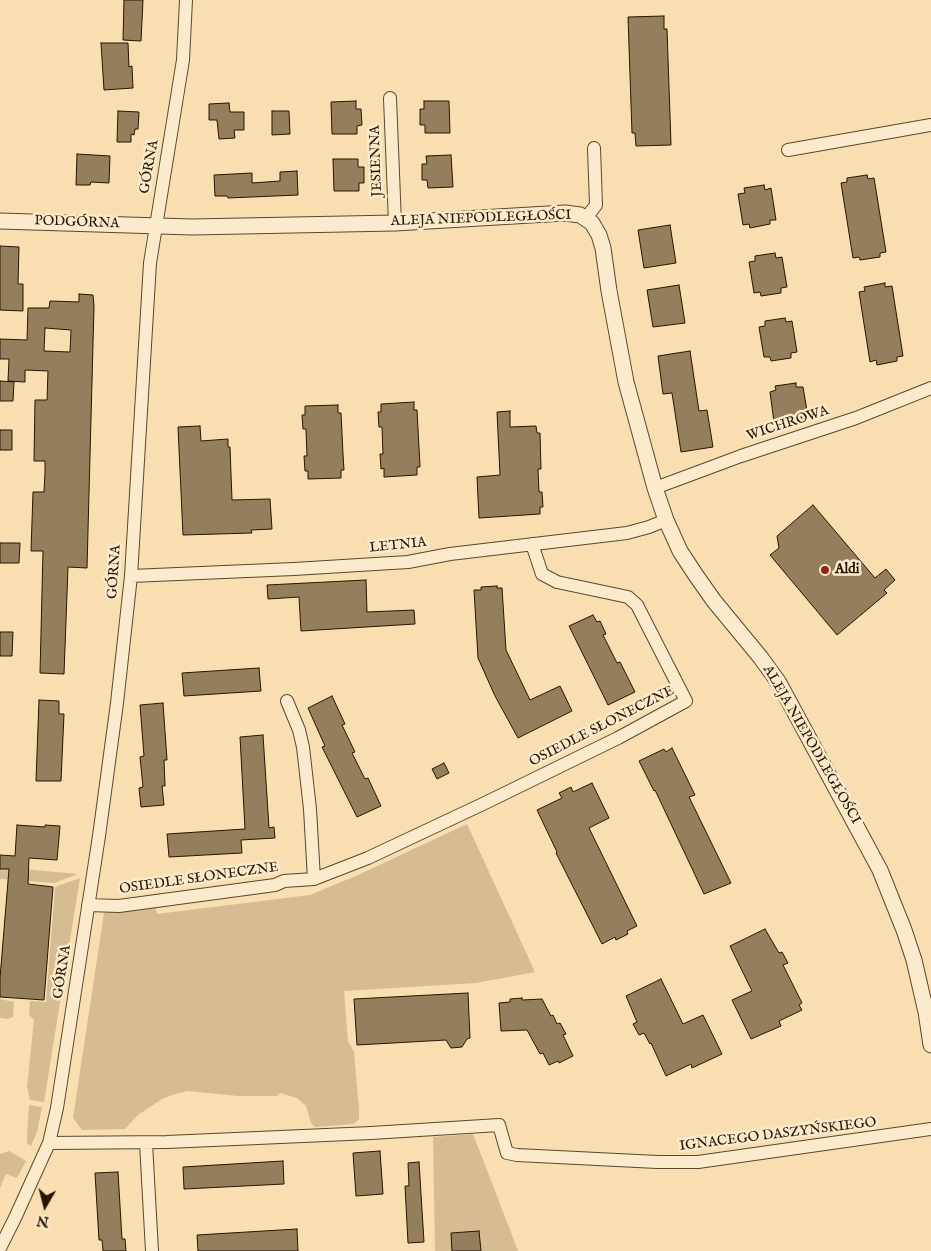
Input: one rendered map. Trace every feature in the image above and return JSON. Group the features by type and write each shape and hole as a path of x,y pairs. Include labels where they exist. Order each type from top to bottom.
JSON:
{"street":[{"name":"GÓRNA","path":"0,1248 49,1143 57,1108 88,906 116,712 131,576 150,263 183,60 186,0"},
{"name":"JESIENNA","path":"390,98 395,223"},
{"path":"788,150 931,125"},
{"path":"586,218 596,205 594,148"},
{"name":"ALEJA NIEPODLEGŁOŚCI","path":"155,226 395,223 565,213 580,215 586,218 596,229 601,242 622,365 655,488 666,520 680,550 699,581 779,683 880,870 899,915 914,960 926,1012 931,1045"},
{"name":"PODGÓRNA","path":"0,221 155,226"},
{"name":"WICHROWA","path":"655,488 741,456 856,418 931,388"},
{"name":"LETNIA","path":"131,576 408,562 450,554 626,533 666,520"},
{"name":"OSIEDLE SŁONECZNE","path":"88,906 119,906 275,885 284,881 314,879 368,858 618,738 686,701 637,605 628,597 557,582 542,574 532,544"},
{"path":"287,701 300,730 303,748 310,809 314,879"},
{"name":"IGNACEGO DASZYŃSKIEGO","path":"146,1143 500,1125 507,1153 657,1162 698,1162 931,1130"},
{"path":"49,1143 146,1143 152,1251"}],"shaded area":[{"path":"467,824 535,972 476,983 344,991 348,1041 354,1052 359,1109 359,1119 354,1124 315,1127 311,1123 306,1106 297,1098 280,1093 277,1096 238,1096 188,1091 162,1099 138,1115 125,1129 82,1130 73,1118 104,913 155,904 157,914 310,895 358,875"},
{"path":"0,867 78,874 54,883 0,879"},
{"path":"80,878 44,1102 30,1100 27,1087 34,1020 29,1015 30,1001 46,1002 55,887"},
{"path":"0,999 14,1002 13,1017 9,1019 0,1018"},
{"path":"29,1105 42,1107 37,1132 31,1146 27,1143"},
{"path":"473,1134 518,1251 435,1251 433,1137"},
{"path":"9,1151 26,1161 17,1178 6,1174 0,1188 0,1154"}],"building":[{"path":"124,0 143,0 141,41 123,40"},
{"path":"664,16 664,29 667,29 671,145 636,146 635,133 632,133 628,17"},
{"path":"101,43 128,43 129,67 132,66 133,88 104,90"},
{"path":"356,101 356,109 361,109 362,125 357,126 357,134 332,134 331,102"},
{"path":"424,101 449,101 450,133 425,133 425,125 420,125 420,109 424,109"},
{"path":"229,103 230,112 244,112 244,130 234,130 235,138 219,139 217,120 209,120 209,104"},
{"path":"118,111 139,112 138,129 135,129 134,135 131,134 131,142 117,142"},
{"path":"272,111 289,111 290,134 272,135"},
{"path":"77,154 110,156 109,183 91,182 90,185 76,185"},
{"path":"451,155 453,187 428,188 427,180 422,180 422,164 427,164 426,156"},
{"path":"333,159 358,159 358,167 364,167 364,183 359,183 359,191 334,191"},
{"path":"297,171 298,195 228,198 227,196 215,196 214,175 252,173 252,183 280,181 280,172"},
{"path":"867,175 868,179 874,178 886,252 880,253 880,257 860,260 859,257 853,258 841,183 847,182 847,178"},
{"path":"764,185 765,190 771,188 776,220 770,220 770,224 750,228 749,224 743,225 738,194 745,193 744,188"},
{"path":"670,225 676,263 644,268 638,230"},
{"path":"0,246 19,247 18,284 23,284 23,311 0,310"},
{"path":"775,253 776,258 782,257 787,287 781,288 781,293 761,296 760,292 754,293 749,262 755,261 755,256"},
{"path":"885,283 885,287 892,286 903,356 897,357 897,361 877,365 876,360 870,362 859,292 865,291 864,287"},
{"path":"679,285 685,323 653,327 647,290"},
{"path":"79,294 93,295 87,568 68,567 64,674 40,673 43,551 31,551 33,492 44,492 45,461 34,461 35,400 47,400 48,371 25,370 25,382 8,381 9,359 0,359 0,339 27,340 28,308 49,308 50,301 79,302","holes":["45,328 71,330 70,352 44,351"]},
{"path":"785,318 786,322 792,321 797,352 791,353 791,358 771,361 770,357 764,357 759,327 765,326 765,321"},
{"path":"690,351 699,411 707,410 713,447 681,452 672,393 663,394 658,356"},
{"path":"0,381 14,382 13,401 0,401"},
{"path":"796,383 796,387 803,387 808,417 801,418 802,423 781,426 781,422 774,422 770,392 776,390 775,386"},
{"path":"414,402 414,410 417,410 420,467 417,467 417,475 384,477 384,468 381,469 380,454 383,454 382,427 379,427 378,412 381,412 381,404"},
{"path":"338,405 338,413 341,413 344,470 341,470 341,478 308,479 308,471 305,471 304,456 307,456 306,429 303,429 302,415 305,415 305,406"},
{"path":"510,411 510,427 536,426 537,433 540,433 541,469 538,469 539,492 542,492 543,507 540,507 540,514 479,518 477,477 500,475 497,412"},
{"path":"200,426 201,441 228,439 232,500 270,499 272,529 251,530 252,533 183,535 178,427"},
{"path":"0,430 12,430 12,450 0,450"},
{"name":"Aldi","path":"813,505 875,578 886,569 895,580 884,590 887,593 837,635 770,555 779,548 777,536"},
{"path":"0,543 20,543 19,563 0,563"},
{"path":"366,580 367,612 414,610 415,624 301,631 299,597 268,599 267,585"},
{"path":"497,586 497,588 502,588 506,650 530,700 560,686 572,711 518,738 495,696 478,658 474,590 481,590 481,587"},
{"path":"593,615 597,622 600,621 606,634 603,635 617,663 620,662 635,692 608,705 569,626"},
{"path":"0,632 13,632 12,656 0,656"},
{"path":"259,668 261,691 184,696 182,673"},
{"path":"332,696 345,724 342,725 355,752 352,753 365,779 368,778 381,806 357,817 322,747 325,746 308,708"},
{"path":"39,700 59,701 59,714 64,714 61,781 36,781"},
{"path":"163,703 167,760 164,760 165,786 162,786 164,805 141,807 139,788 143,787 140,757 144,756 140,705"},
{"path":"263,735 269,828 274,827 275,838 241,840 242,853 169,857 167,834 245,829 240,737"},
{"path":"672,748 695,795 689,797 731,883 704,894 655,790 639,761 664,749 666,752"},
{"path":"444,763 449,773 437,779 432,769"},
{"path":"592,783 609,818 589,828 637,926 627,931 628,934 616,940 615,937 602,944 556,853 537,810 562,798 559,793 571,787 573,792"},
{"path":"17,825 60,826 57,860 29,858 28,884 53,887 44,1000 0,997 9,869 0,869 0,855 15,856"},
{"path":"765,929 779,953 782,952 788,963 783,965 802,1003 799,1005 802,1010 779,1021 781,1026 751,1039 732,1000 752,991 730,946"},
{"path":"661,979 683,1024 703,1015 722,1054 692,1068 691,1064 666,1076 651,1043 644,1033 639,1035 633,1024 637,1022 626,996"},
{"path":"468,993 470,1038 467,1039 462,1047 451,1048 446,1040 357,1045 354,999"},
{"path":"522,998 522,1000 542,999 551,1016 553,1015 557,1024 560,1023 566,1034 563,1035 573,1056 559,1063 558,1061 549,1065 543,1053 540,1054 527,1030 501,1031 499,1003 510,1002 510,999"},
{"path":"380,1151 383,1194 356,1196 353,1153"},
{"path":"283,1161 284,1184 184,1189 183,1167"},
{"path":"419,1162 424,1242 408,1243 405,1186 409,1186 408,1163"},
{"path":"118,1172 122,1239 125,1239 126,1251 103,1251 102,1240 99,1240 95,1173"},
{"path":"297,1229 298,1251 198,1251 197,1235"},
{"path":"479,1231 481,1251 452,1251 451,1233"}],"place":[{"name":"Aldi","path":"825,570"}]}
